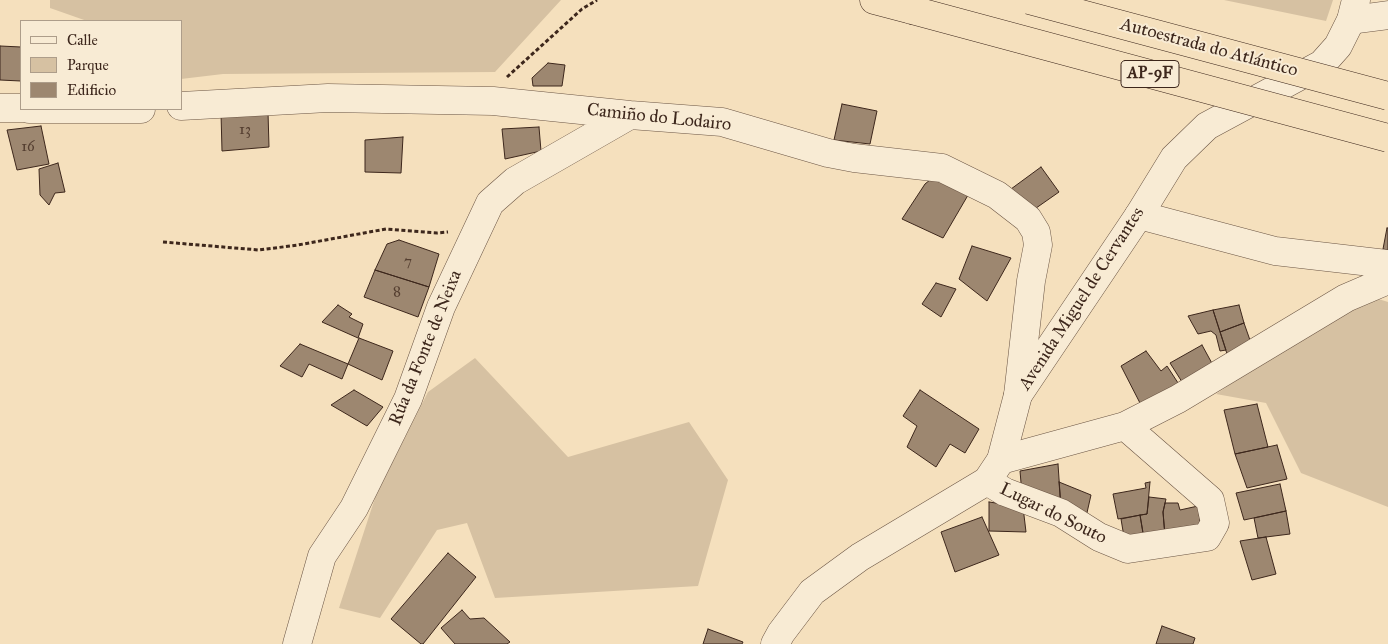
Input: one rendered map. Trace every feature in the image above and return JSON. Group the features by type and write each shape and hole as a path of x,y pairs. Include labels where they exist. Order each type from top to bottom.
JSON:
{"highway":[{"name":"AP-9F","path":"874,0 1388,138"},
{"name":"Autoestrada do Atlántico","path":"1029,0 1388,96"}],"street":[{"path":"1354,10 1388,15"},
{"name":"Avenida Miguel de Cervantes","path":"994,470 1018,395 1139,214 1174,158 1207,126 1322,64 1338,46 1354,10"},
{"name":"Camiño do Lodairo","path":"182,106 328,98 493,101 722,122 828,153 854,158 942,168 998,195 1028,219 1036,232 1038,245 1018,395"},
{"path":"0,108 20,108"},
{"name":"Rúa da Fonte de Neixa","path":"296,644 322,556 354,508 408,399 441,307 490,203 515,181 630,115"},
{"path":"1139,214 1275,251 1388,264"},
{"name":"Lugar do Souto","path":"1125,426 1210,500 1215,523 1207,537 1128,549 1099,537 1061,513 1005,492 994,470 1125,426 1178,399 1346,298 1388,280"},
{"path":"775,644 812,592 860,557 994,470"}],"path":[{"path":"493,101 507,76 582,9 598,0"},
{"path":"163,242 259,250 298,245 386,228 437,233 478,227"}],"green space":[{"path":"50,0 561,0 495,72 223,74 182,79 182,20 84,20 50,8"},
{"path":"1224,0 1333,0 1326,21"},
{"path":"1363,294 1388,302 1388,507 1301,473 1266,403 1216,394"},
{"path":"475,358 568,457 689,422 728,480 698,586 495,598 467,523 437,530 380,618 339,608 376,495 428,392"}],"building":[{"path":"0,46 20,47 20,81 0,80"},
{"path":"548,63 565,65 562,86 533,86 532,78"},
{"path":"842,104 877,111 870,144 834,140"},
{"path":"268,112 269,147 222,151 221,113"},
{"path":"41,126 49,164 17,170 7,130"},
{"path":"539,127 541,151 505,159 502,129"},
{"path":"403,137 401,173 365,172 365,140"},
{"path":"58,163 65,192 55,193 49,205 40,195 39,169"},
{"path":"1041,167 1059,192 1029,213 1011,189"},
{"path":"936,175 971,190 943,238 902,219 925,184"},
{"path":"1388,228 1388,250 1383,249"},
{"path":"399,240 439,254 429,287 375,270 387,244"},
{"path":"972,246 1011,258 987,301 959,279"},
{"path":"375,270 429,287 418,317 364,297"},
{"path":"936,283 956,289 941,317 922,304"},
{"path":"338,305 352,314 349,317 363,324 358,338 322,322"},
{"path":"1239,305 1244,323 1220,332 1213,310"},
{"path":"1213,310 1226,350 1220,351 1216,335 1211,331 1198,334 1188,316"},
{"path":"1244,323 1251,343 1228,357 1220,332"},
{"path":"359,338 393,351 382,380 348,364"},
{"path":"300,344 348,364 342,379 309,364 302,377 280,366"},
{"path":"1202,345 1214,367 1184,385 1170,363"},
{"path":"1146,351 1161,371 1167,366 1180,386 1141,405 1121,366"},
{"path":"354,390 383,407 367,426 331,405"},
{"path":"920,390 979,429 965,453 950,444 936,467 907,447 917,426 903,416"},
{"path":"1257,404 1268,447 1235,454 1224,410"},
{"path":"1277,445 1287,479 1247,488 1235,454"},
{"path":"1058,464 1061,508 1022,494 1020,471"},
{"path":"1059,482 1091,495 1086,517 1061,508"},
{"path":"1150,482 1147,514 1118,519 1113,494 1146,488 1145,483"},
{"path":"1280,484 1286,511 1244,520 1236,493"},
{"path":"1149,497 1166,499 1163,512 1165,536 1144,539 1140,515 1147,514"},
{"path":"989,502 1023,507 1026,532 989,531"},
{"path":"1165,503 1178,503 1180,510 1198,506 1201,528 1165,536 1163,512"},
{"path":"1286,511 1290,534 1258,538 1254,518"},
{"path":"1140,515 1144,539 1125,543 1121,519"},
{"path":"982,517 999,555 955,572 941,532"},
{"path":"1266,537 1276,574 1252,580 1240,541"},
{"path":"448,553 476,577 423,644 421,644 391,619"},
{"path":"462,610 470,619 484,618 510,642 507,644 455,644 441,628"},
{"path":"1162,626 1195,638 1193,644 1156,644"},
{"path":"708,629 743,642 742,644 703,644"}]}
